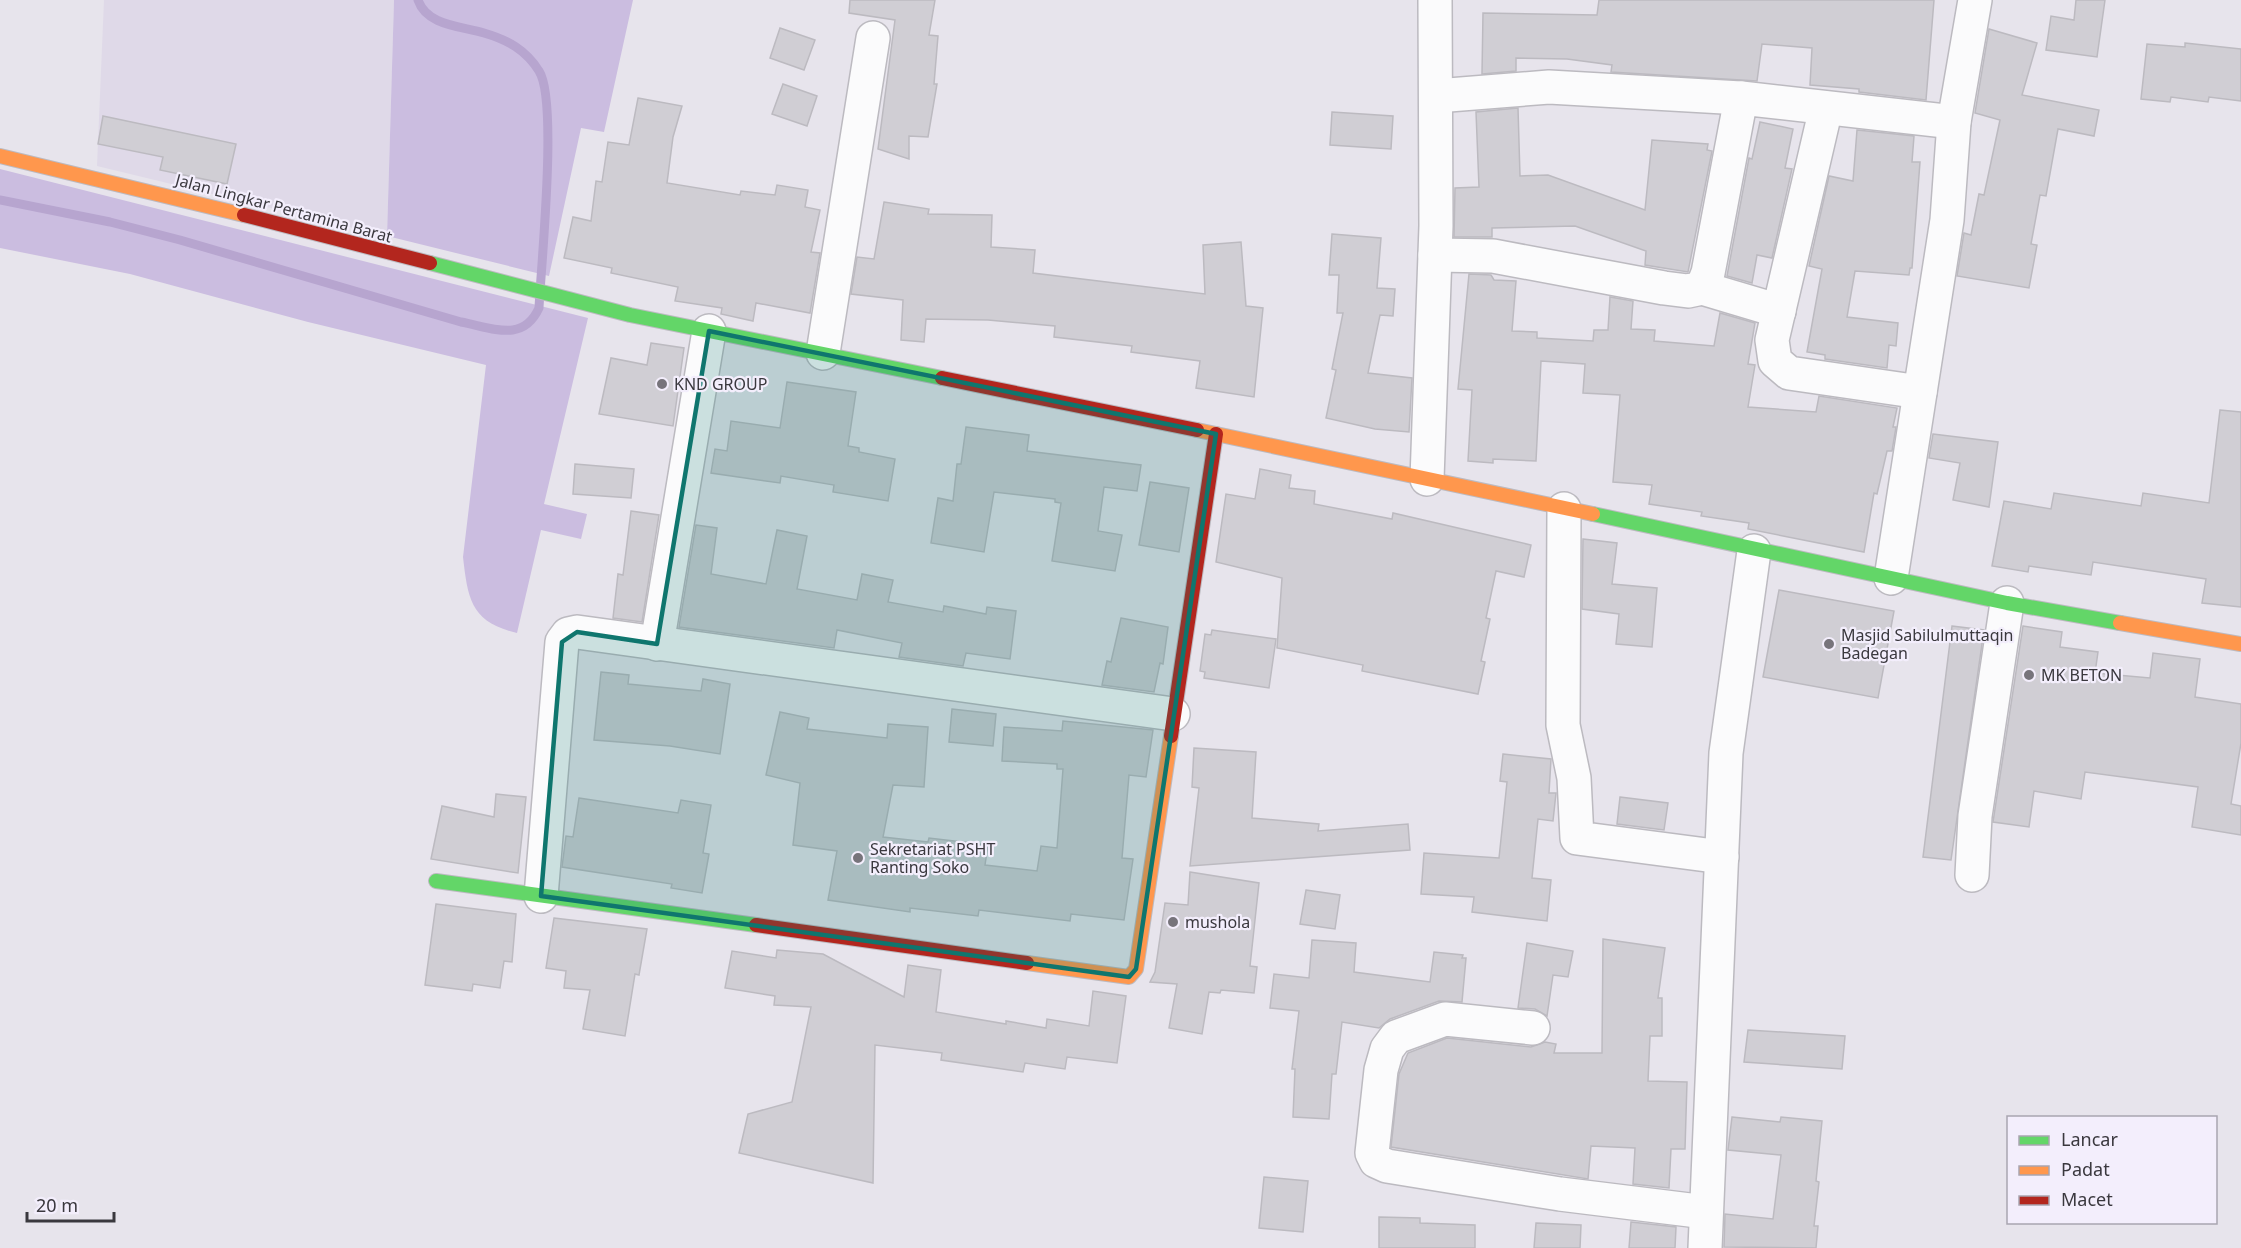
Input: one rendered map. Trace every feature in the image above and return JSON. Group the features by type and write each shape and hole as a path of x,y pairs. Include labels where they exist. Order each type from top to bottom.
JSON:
{"street":[{"path":"1427,479 1435,255 1435,0"},
{"path":"1891,578 1947,220 1954,122 1975,0"},
{"path":"823,353 873,38"},
{"path":"1436,96 1549,87 1741,99 1954,122"},
{"path":"1702,288 1708,273 1741,99"},
{"path":"1826,108 1772,340 1774,361 1789,373 1920,392"},
{"name":"Jalan Lingkar Pertamina Barat","path":"0,156 163,194 630,315 1216,434 2007,603 2241,644"},
{"path":"1435,255 1493,256 1664,288 1688,291 1702,288 1779,311"},
{"path":"657,644 709,331"},
{"path":"436,882 1129,978 1136,969 1216,434"},
{"path":"1564,509 1563,725 1574,778 1575,835 1583,840 1722,857"},
{"path":"1705,1248 1726,753 1754,550"},
{"path":"1972,875 1975,816 2007,603"},
{"path":"541,896 562,642 568,634 578,632 1173,714"},
{"path":"1533,1028 1445,1018 1396,1037 1387,1049 1381,1070 1372,1153 1377,1161 1387,1166 1560,1194 1706,1212"}],"highlighted area":[{"path":"709,331 1216,434 1136,969 1129,977 541,896 562,642 577,632 657,644"}],"shaded area":[{"path":"104,0 394,0 387,236 97,166"},
{"path":"394,0 633,0 604,132 581,128 549,276 387,236"},
{"path":"0,169 588,318 544,504 587,514 581,539 541,530 517,633 490,623 475,607 467,585 463,557 486,365 308,322 130,274 0,248"}],"building":[{"path":"850,0 935,0 929,35 938,36 934,84 937,84 928,137 909,136 909,159 878,149 895,20 849,13"},
{"path":"1599,0 1934,0 1926,100 1859,92 1859,89 1810,85 1812,48 1762,44 1757,81 1611,72 1612,65 1567,59 1516,58 1516,71 1482,74 1483,13 1597,15"},
{"path":"2076,0 2105,0 2097,57 2046,50 2051,16 2074,20"},
{"path":"780,28 815,40 804,70 770,58"},
{"path":"1989,29 2037,43 2022,95 2099,110 2094,136 2058,129 2046,196 2040,195 2031,244 2037,245 2029,288 1957,276 1964,233 1971,235 1979,194 1984,195 2000,120 1975,113"},
{"path":"2185,43 2241,49 2241,101 2209,97 2208,102 2171,97 2170,102 2141,99 2147,44 2185,47"},
{"path":"783,84 817,96 807,126 772,114"},
{"path":"638,98 682,106 673,137 667,183 740,195 741,191 775,195 777,185 808,190 805,207 820,210 811,252 820,253 810,313 756,303 753,321 721,314 722,308 675,301 678,287 611,273 612,268 564,258 573,217 591,221 596,181 602,182 608,142 629,145"},
{"path":"1518,108 1520,176 1548,175 1645,210 1652,140 1708,144 1707,150 1712,151 1688,272 1645,265 1646,251 1575,226 1492,228 1492,237 1454,237 1455,188 1479,187 1476,112"},
{"path":"1332,112 1393,116 1391,149 1330,145"},
{"path":"103,116 236,144 227,184 160,170 163,157 98,144"},
{"path":"1760,122 1793,129 1785,168 1792,169 1772,258 1757,255 1752,283 1727,276 1749,158 1752,159"},
{"path":"1857,130 1914,136 1912,162 1920,162 1912,268 1910,268 1909,275 1855,271 1847,317 1898,323 1896,346 1889,345 1887,368 1825,359 1825,355 1807,352 1822,269 1809,266 1829,176 1853,181"},
{"path":"884,202 929,209 928,214 992,215 991,247 1035,250 1033,273 1205,294 1203,245 1241,242 1246,306 1263,308 1254,397 1196,388 1200,361 1131,352 1132,346 1054,337 1055,326 988,320 926,319 924,342 901,340 903,300 851,294 857,257 874,259"},
{"path":"1332,234 1381,238 1377,288 1395,289 1393,316 1380,315 1368,373 1412,378 1409,432 1375,429 1326,418 1336,370 1332,369 1343,313 1337,313 1339,275 1329,275"},
{"path":"1469,274 1491,275 1494,280 1516,281 1512,331 1537,332 1537,338 1593,341 1594,330 1608,330 1610,297 1633,301 1631,329 1655,330 1654,341 1714,346 1720,313 1755,323 1748,364 1755,365 1748,407 1816,412 1819,396 1897,408 1892,451 1887,451 1877,494 1874,493 1864,552 1748,529 1749,523 1701,516 1702,512 1649,504 1652,485 1613,482 1620,395 1583,393 1585,364 1541,361 1536,461 1493,459 1493,463 1468,461 1472,390 1458,389"},
{"path":"651,343 684,348 673,426 599,414 611,358 647,365"},
{"path":"787,382 856,392 848,446 859,448 859,452 895,459 888,501 833,492 834,485 781,476 780,483 711,473 715,449 727,451 731,421 780,428"},
{"path":"2220,410 2241,412 2241,607 2202,603 2206,579 2093,562 2091,575 2029,566 2028,572 1992,566 2004,501 2051,509 2054,493 2141,506 2143,493 2209,503"},
{"path":"966,427 1029,435 1027,451 1141,465 1137,491 1104,487 1098,531 1122,535 1115,571 1052,561 1061,503 1055,502 1055,499 994,492 984,552 931,543 938,498 953,501 957,464 961,464"},
{"path":"1933,434 1998,442 1989,507 1953,500 1960,463 1929,458"},
{"path":"575,464 634,469 631,498 573,494"},
{"path":"1260,469 1291,475 1289,488 1315,491 1314,504 1392,519 1393,513 1531,545 1524,577 1496,571 1486,618 1490,619 1481,661 1485,662 1478,694 1362,671 1363,665 1277,648 1282,578 1216,562 1226,494 1255,499"},
{"path":"1150,482 1189,488 1179,552 1139,545"},
{"path":"631,511 659,515 642,622 613,618 618,574 623,575"},
{"path":"696,525 717,528 711,574 766,584 777,530 807,536 797,589 857,600 862,574 893,580 888,602 943,612 944,606 986,614 987,607 1016,611 1010,659 966,653 963,666 899,657 902,643 837,630 834,648 679,627"},
{"path":"1583,539 1617,543 1612,584 1657,588 1652,647 1616,644 1619,614 1582,609"},
{"name":"Masjid Sabilulmuttaqin Badegan","path":"1779,590 1894,611 1878,698 1763,677"},
{"path":"1121,618 1168,627 1163,664 1160,663 1154,692 1102,685 1107,661 1111,662"},
{"path":"1952,626 1984,630 1951,860 1923,857"},
{"path":"2023,626 2062,632 2060,647 2098,652 2095,673 2150,678 2153,653 2200,659 2195,697 2241,704 2241,743 2231,804 2241,806 2241,835 2192,827 2198,787 2085,772 2081,799 2034,791 2029,827 1993,822"},
{"path":"1212,630 1276,639 1269,688 1204,678 1205,672 1200,671 1205,634 1211,635"},
{"path":"601,672 629,675 628,684 701,691 703,679 730,684 720,754 670,746 594,740"},
{"path":"952,709 996,714 993,746 949,742"},
{"path":"780,712 809,718 807,729 887,738 888,724 928,727 924,787 893,785 883,837 928,842 929,838 988,845 985,865 1037,871 1041,846 1057,848 1063,769 1057,769 1057,764 1002,761 1004,727 1062,731 1063,721 1153,730 1146,777 1129,775 1122,858 1133,859 1124,920 1071,914 1070,921 979,910 978,916 910,908 910,912 828,900 837,851 793,845 800,783 766,775"},
{"path":"1194,748 1256,752 1252,818 1319,824 1318,831 1408,824 1410,850 1190,866 1199,788 1192,787"},
{"path":"1503,754 1551,759 1549,793 1556,793 1553,821 1538,819 1532,878 1551,880 1547,921 1472,912 1474,897 1421,894 1424,853 1499,858 1507,782 1500,781"},
{"path":"496,794 526,797 518,873 431,859 442,806 494,817"},
{"path":"1620,797 1668,803 1664,830 1617,824"},
{"path":"579,798 678,813 681,800 711,805 703,853 709,854 702,893 671,888 672,884 562,867 566,836 573,837"},
{"path":"1190,872 1259,883 1250,966 1257,967 1254,993 1221,990 1220,993 1209,992 1202,1034 1169,1028 1177,984 1150,982 1155,972 1165,903 1188,905"},
{"path":"1306,890 1340,895 1335,929 1300,924"},
{"path":"436,904 516,914 512,962 504,961 500,988 473,984 472,991 425,985"},
{"path":"554,918 647,929 639,975 635,974 625,1036 583,1029 590,990 564,988 566,971 546,968"},
{"path":"1603,939 1665,948 1658,998 1662,998 1662,1036 1650,1036 1648,1081 1687,1082 1685,1149 1671,1149 1669,1188 1633,1184 1635,1148 1591,1146 1588,1179 1391,1147 1399,1074 1408,1053 1447,1038 1531,1047 1545,1042 1556,1044 1554,1053 1602,1053"},
{"path":"1312,940 1356,943 1354,972 1430,982 1434,952 1463,955 1462,958 1466,958 1462,1002 1439,1001 1390,1019 1379,1028 1342,1022 1336,1074 1332,1074 1329,1119 1293,1117 1295,1069 1292,1069 1299,1011 1270,1008 1274,974 1309,978"},
{"path":"1527,943 1573,951 1568,977 1553,975 1547,1016 1535,1009 1518,1008"},
{"path":"777,950 823,954 904,997 908,965 941,970 936,1012 1006,1024 1006,1021 1046,1028 1047,1019 1089,1026 1093,991 1126,996 1117,1063 1067,1057 1065,1069 1025,1063 1023,1072 941,1060 942,1053 875,1045 873,1183 739,1153 748,1114 792,1102 811,1007 774,1005 775,996 725,988 732,951 776,958"},
{"path":"1748,1030 1845,1036 1842,1069 1744,1062"},
{"path":"1732,1117 1780,1122 1781,1117 1822,1121 1816,1181 1819,1182 1814,1226 1818,1226 1816,1248 1724,1247 1725,1214 1773,1219 1781,1155 1728,1150"},
{"path":"1264,1177 1308,1181 1303,1232 1259,1228"},
{"path":"1379,1217 1420,1218 1420,1223 1475,1225 1475,1248 1379,1248"},
{"path":"1631,1222 1676,1227 1675,1248 1629,1248"},
{"path":"1536,1223 1581,1225 1580,1248 1534,1248"}],"waterway":[{"path":"0,200 110,222 180,240 461,322 506,330 525,326 539,308 547,184 545,88 539,71 516,47 493,36 437,20 422,9 418,0"}],"traffic: fast":[{"path":"430,263 630,315 942,378"},
{"path":"1593,514 2007,603 2120,623"},
{"path":"436,881 756,925"}],"traffic: slow":[{"path":"0,156 244,215"},
{"path":"1197,430 1593,514"},
{"path":"2120,623 2241,644"},
{"path":"1027,963 1129,977 1136,969 1171,736"}],"traffic: jam":[{"path":"244,215 430,263"},
{"path":"942,378 1197,430"},
{"path":"1171,736 1216,434"},
{"path":"756,925 1027,963"}],"place":[{"name":"KND GROUP","path":"662,384"},
{"name":"Masjid Sabilulmuttaqin Badegan","path":"1829,644"},
{"name":"MK BETON","path":"2029,675"},
{"name":"Sekretariat PSHT Ranting Soko","path":"858,858"},
{"name":"mushola","path":"1173,922"}]}
